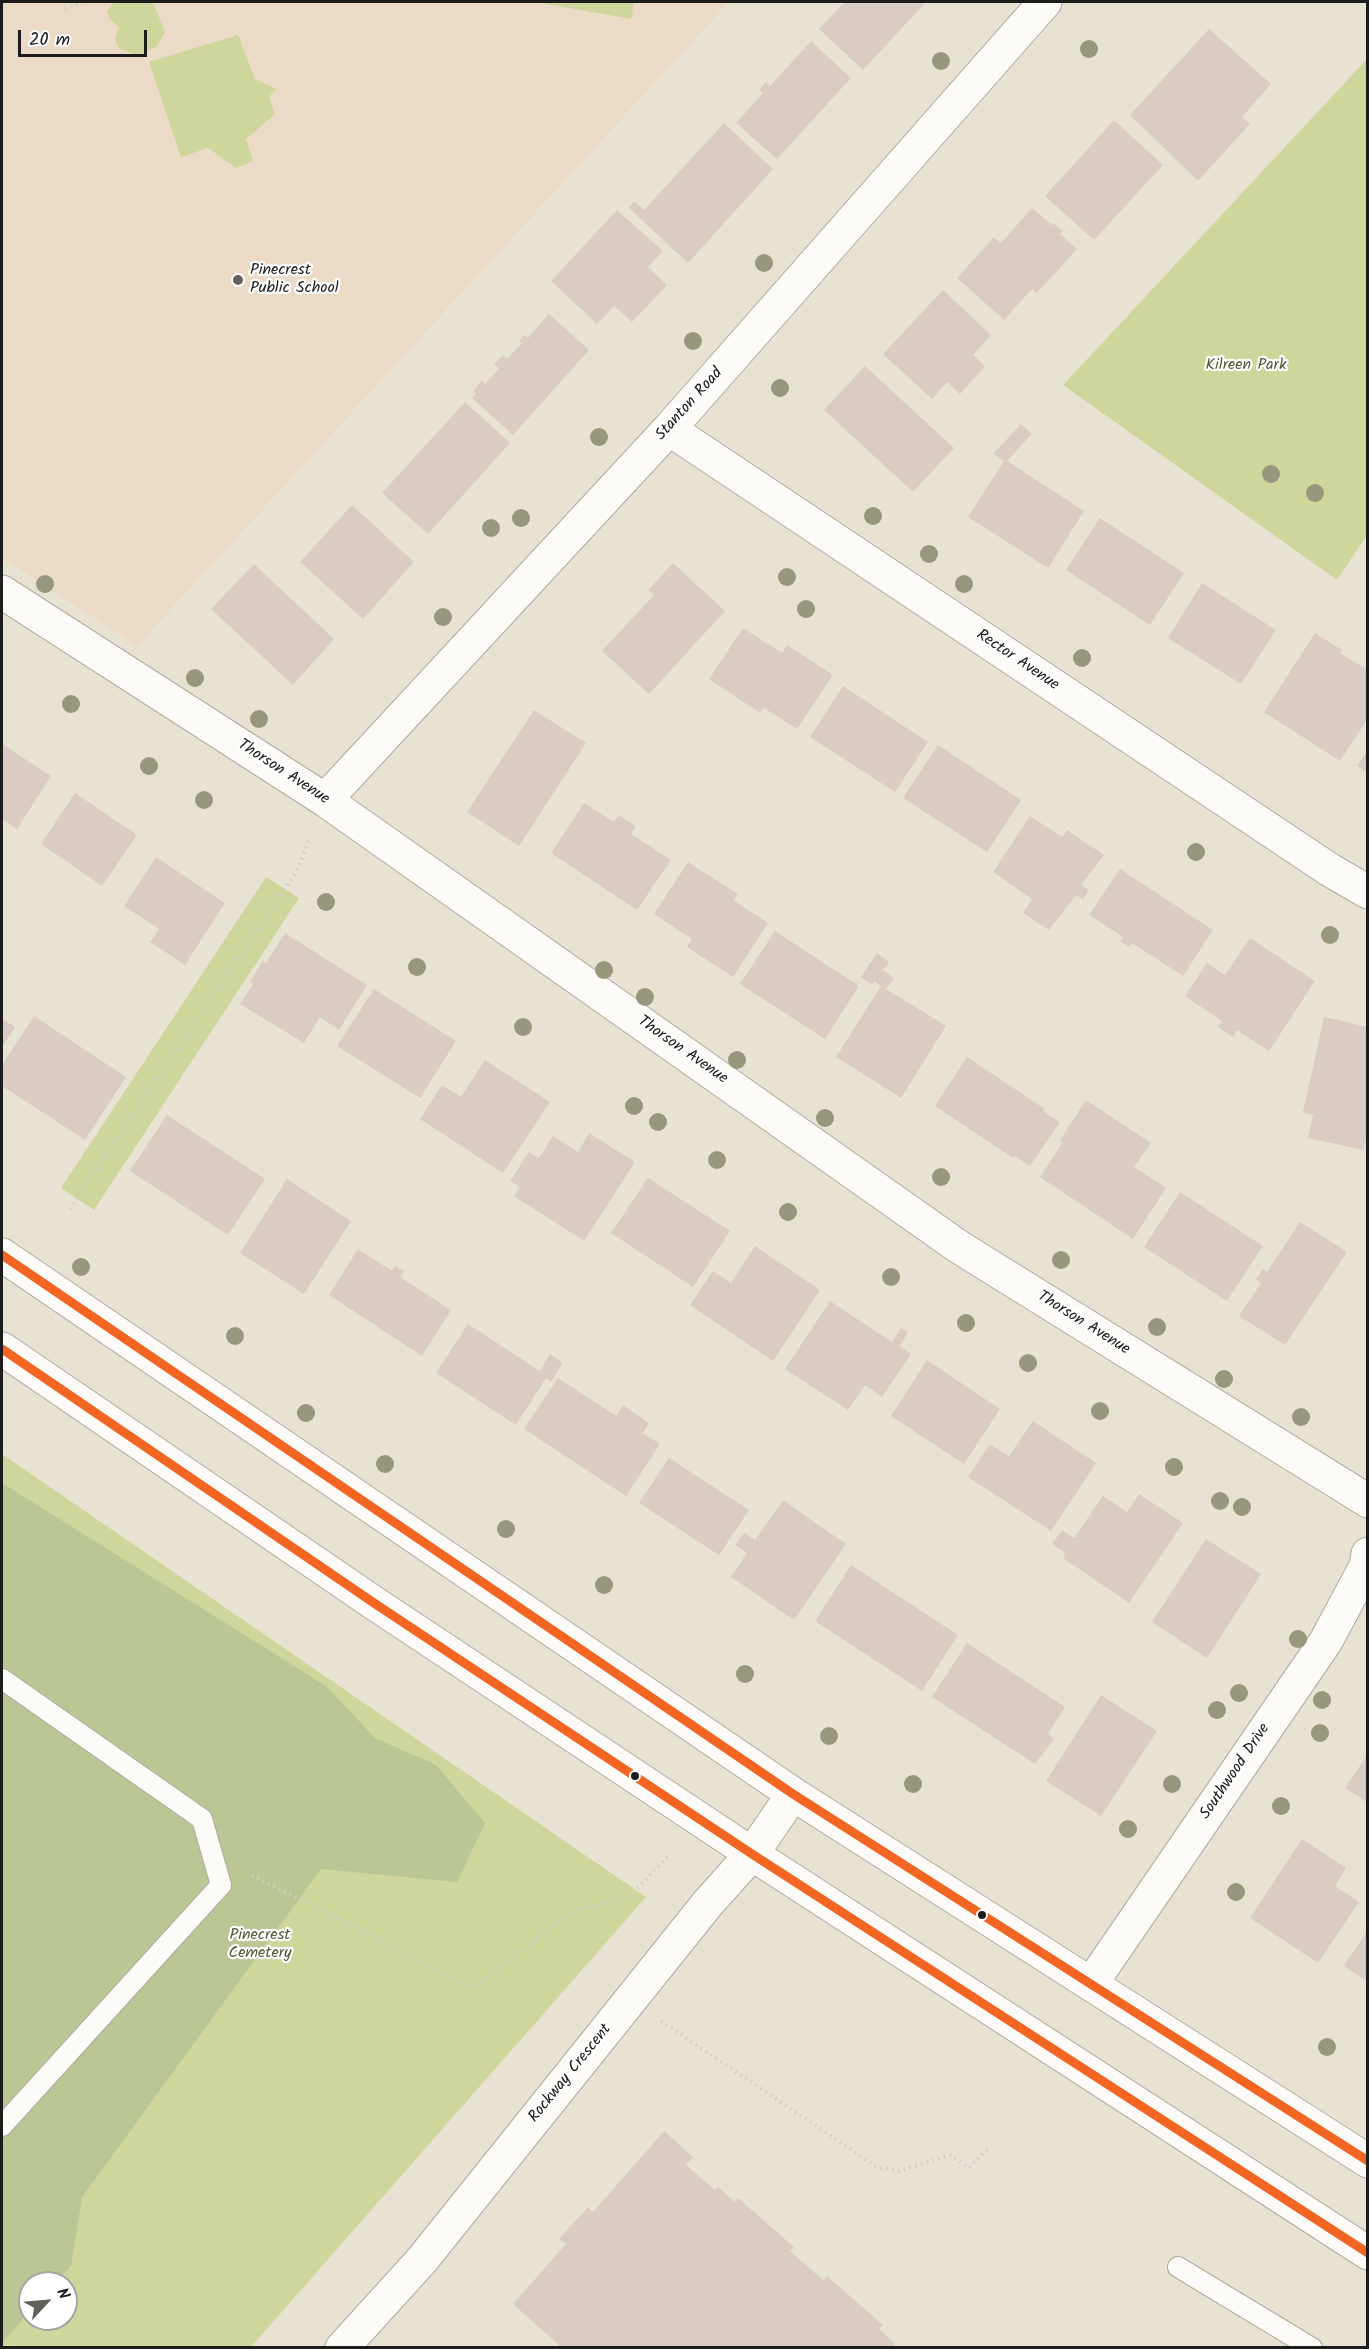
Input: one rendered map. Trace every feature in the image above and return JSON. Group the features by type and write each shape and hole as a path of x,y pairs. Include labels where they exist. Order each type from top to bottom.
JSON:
{"street":[{"name":"Stanton Road","path":"325,800 669,429 1045,2"},
{"name":"Rector Avenue","path":"669,429 1320,864 1368,892"},
{"name":"Thorson Avenue","path":"2,592 325,800 959,1247 1368,1501"},
{"path":"2,1255 793,1794 1368,2161"},
{"path":"2,1349 374,1603 752,1854 1368,2253"},
{"name":"Southwood Drive","path":"1091,1984 1326,1641 1366,1566 1368,1554"},
{"name":"Rockway Crescent","path":"342,2348 422,2260 708,1903 752,1854 793,1794"}],"lane":[{"path":"2,1679 202,1819 221,1885 2,2126"},
{"path":"1178,2267 1312,2348"}],"path":[{"path":"64,9 85,2"},
{"path":"70,1209 297,871 325,800"},
{"path":"212,1855 474,1988 571,1912 630,1896 670,1854"},
{"path":"661,2021 877,2167 899,2171 950,2155 969,2168 988,2149"}],"shaded area":[{"name":"Pinecrest Public School","path":"2,2 729,2 137,646 2,558"}],"green space":[{"path":"114,2 153,2 165,32 157,46 138,56 119,48 115,40 119,27 110,20 107,12"},
{"path":"535,2 634,2 631,19"},
{"path":"238,35 255,79 276,89 269,97 275,114 246,139 253,161 236,168 208,148 181,157 149,62"},
{"name":"Kilreen Park","path":"1367,59 1367,535 1337,580 1063,385"},
{"path":"266,877 299,898 94,1210 61,1188"},
{"name":"Pinecrest Cemetery","path":"2,1454 646,1897 251,2347 2,2347"},
{"path":"2,1483 326,1686 375,1738 436,1765 485,1823 457,1882 321,1869 82,2197 71,2266 66,2271 18,2271 18,2325 2,2343"}],"building":[{"path":"845,2 926,2 863,70 819,29"},
{"path":"1209,29 1271,84 1242,117 1250,124 1198,181 1130,115"},
{"path":"811,41 851,78 777,159 736,123 763,93 759,90 766,82 770,86"},
{"path":"1114,120 1163,165 1094,240 1045,196"},
{"path":"724,123 773,169 688,263 629,208 634,201 644,210"},
{"path":"1032,208 1063,231 1060,234 1077,249 1037,293 1032,289 1004,320 957,278 994,237 1001,243"},
{"path":"617,210 663,251 648,267 667,285 632,322 614,306 597,324 551,281"},
{"path":"943,290 991,335 973,355 985,366 960,394 947,382 932,399 883,354"},
{"path":"549,314 589,350 513,435 472,398 476,393 473,391 482,380 485,384 499,369 494,364 503,355 507,359 522,343 519,341 524,335 528,338"},
{"path":"865,366 954,448 913,492 824,410"},
{"path":"465,402 510,443 428,534 382,493"},
{"path":"1021,424 1032,434 1007,461 1084,511 1048,568 968,517 1004,461 993,454"},
{"path":"352,505 414,562 363,619 300,562"},
{"path":"1100,518 1184,573 1150,625 1066,570"},
{"path":"673,563 725,611 649,694 602,651 654,595 648,590"},
{"path":"254,564 334,639 293,685 211,609"},
{"path":"1202,583 1276,630 1241,684 1168,638"},
{"path":"743,628 782,653 787,645 833,675 797,729 764,708 760,713 709,679"},
{"path":"1315,633 1342,650 1340,653 1368,670 1368,718 1340,761 1264,712"},
{"path":"843,686 928,742 895,792 810,737"},
{"path":"534,710 586,743 519,846 467,812"},
{"path":"2,744 51,776 17,829 2,819"},
{"path":"938,745 1021,800 987,852 903,798"},
{"path":"1368,750 1368,773 1357,766"},
{"path":"75,793 137,835 102,886 41,844"},
{"path":"584,803 614,822 619,815 636,826 631,834 671,860 637,910 551,853"},
{"path":"1030,816 1062,837 1067,830 1104,855 1081,885 1089,890 1083,899 1076,895 1049,930 1023,913 1032,899 993,872"},
{"path":"156,857 225,903 185,965 150,942 159,929 124,906"},
{"path":"688,862 738,894 733,900 768,923 733,977 687,947 692,939 654,914"},
{"path":"1120,869 1213,930 1183,976 1132,943 1129,947 1120,941 1123,937 1089,915"},
{"path":"775,931 859,986 825,1039 740,984"},
{"path":"285,933 367,985 339,1030 320,1017 304,1043 240,1004 253,984 250,982 263,961 266,963"},
{"path":"1250,938 1315,981 1269,1051 1237,1030 1233,1037 1218,1027 1222,1021 1185,996 1207,963 1225,975"},
{"path":"877,953 889,962 883,970 894,978 886,989 946,1026 901,1098 836,1057 881,986 874,981 872,985 861,977"},
{"path":"374,989 456,1041 420,1098 337,1046"},
{"path":"34,1016 126,1077 85,1140 2,1086 2,1065"},
{"path":"1324,1017 1368,1027 1368,1132 1363,1150 1308,1138 1313,1115 1303,1112"},
{"path":"2,1019 15,1027 2,1047"},
{"path":"967,1057 1045,1109 1043,1111 1060,1122 1030,1166 1015,1156 1013,1158 935,1106"},
{"path":"485,1060 550,1102 503,1173 420,1119 442,1085 461,1097"},
{"path":"1086,1100 1151,1143 1134,1167 1166,1188 1133,1239 1040,1177 1063,1142 1060,1140"},
{"path":"167,1115 265,1179 228,1235 130,1171"},
{"path":"589,1133 635,1162 584,1241 514,1196 520,1187 510,1181 529,1152 539,1158 553,1136 578,1152"},
{"path":"648,1178 730,1231 693,1287 611,1233"},
{"path":"287,1179 351,1221 304,1294 240,1253"},
{"path":"1180,1192 1263,1246 1227,1301 1144,1247"},
{"path":"1300,1222 1347,1252 1285,1345 1239,1316 1261,1283 1256,1279 1263,1269 1267,1272"},
{"path":"755,1246 820,1290 773,1361 690,1305 713,1271 731,1283"},
{"path":"358,1249 392,1271 395,1266 404,1271 400,1277 451,1310 422,1356 329,1295"},
{"path":"830,1301 892,1342 901,1328 908,1332 900,1346 911,1354 882,1397 865,1385 848,1410 785,1369"},
{"path":"468,1324 540,1371 550,1354 563,1363 551,1381 546,1378 516,1425 436,1373"},
{"path":"927,1360 1000,1409 964,1464 891,1416"},
{"path":"558,1378 616,1416 623,1405 649,1423 643,1433 660,1444 626,1496 524,1429"},
{"path":"1033,1421 1096,1463 1051,1531 968,1477 990,1444 1009,1456"},
{"path":"669,1458 749,1510 719,1555 639,1503"},
{"path":"1139,1494 1183,1523 1129,1603 1063,1558 1065,1553 1052,1544 1062,1530 1074,1538 1103,1496 1127,1512"},
{"path":"783,1500 846,1544 794,1620 731,1577 747,1553 735,1545 744,1533 755,1540"},
{"path":"1206,1539 1261,1574 1207,1658 1152,1622"},
{"path":"851,1565 958,1635 922,1691 815,1621"},
{"path":"967,1643 1065,1707 1048,1734 1054,1739 1035,1764 932,1697"},
{"path":"1101,1695 1157,1731 1101,1816 1046,1781"},
{"path":"1368,1754 1368,1803 1345,1788"},
{"path":"1302,1839 1346,1868 1335,1886 1359,1902 1318,1963 1250,1918"},
{"path":"1368,1930 1368,1982 1344,1966"},
{"path":"664,2131 693,2157 686,2165 715,2190 718,2187 735,2202 738,2198 794,2247 790,2251 823,2280 827,2276 883,2325 879,2329 895,2344 891,2348 562,2348 513,2304 566,2244 559,2239 588,2207 593,2212"}],"transit line":[{"path":"2,1255 793,1794 1368,2161"},
{"path":"2,1349 374,1603 752,1854 1368,2253"}],"place":[{"name":"Pinecrest Public School","path":"238,280"}]}
